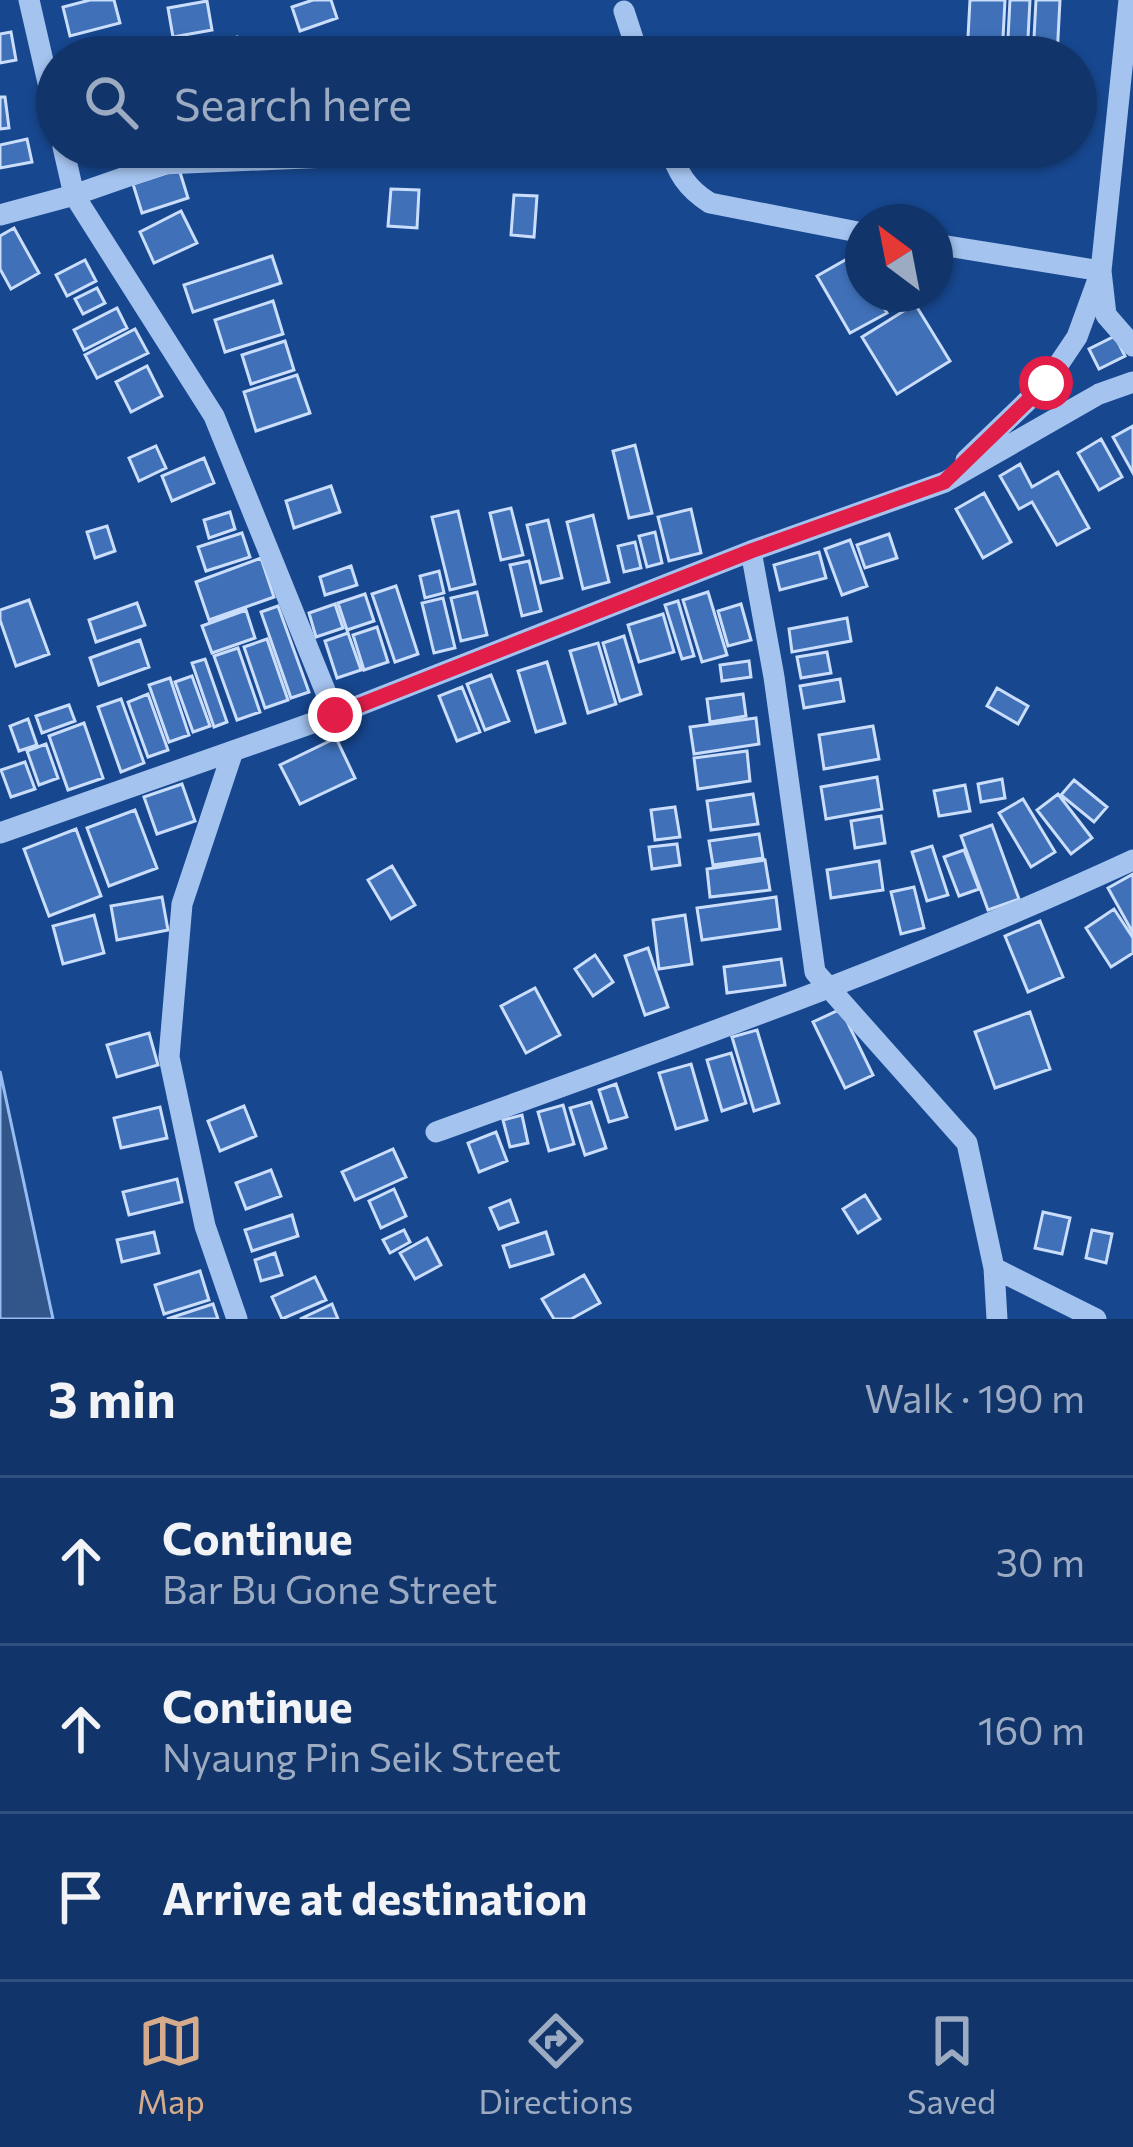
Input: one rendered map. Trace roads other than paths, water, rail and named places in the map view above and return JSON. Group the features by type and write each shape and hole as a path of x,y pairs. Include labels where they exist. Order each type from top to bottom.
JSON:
{"street":[{"path":"29,0 37,36"},
{"path":"1129,0 1101,271 1106,315 1133,346"},
{"path":"624,11 632,36"},
{"path":"68,168 74,195 214,416 335,715"},
{"path":"0,215 152,168"},
{"path":"677,168 690,190 710,203 845,229"},
{"path":"953,247 1101,271"},
{"path":"944,482 1046,383 1077,337 1101,271"},
{"path":"0,832 335,715 751,551 944,482 1099,394 1133,382"},
{"path":"751,551 774,677 815,972 968,1143 994,1268 997,1319"},
{"path":"233,751 182,904 169,1057 205,1226 237,1319"},
{"path":"436,1132 830,989 1026,910 1133,860"},
{"path":"994,1268 1096,1319"}],"water":[{"path":"0,1071 53,1319 0,1319"}]}
